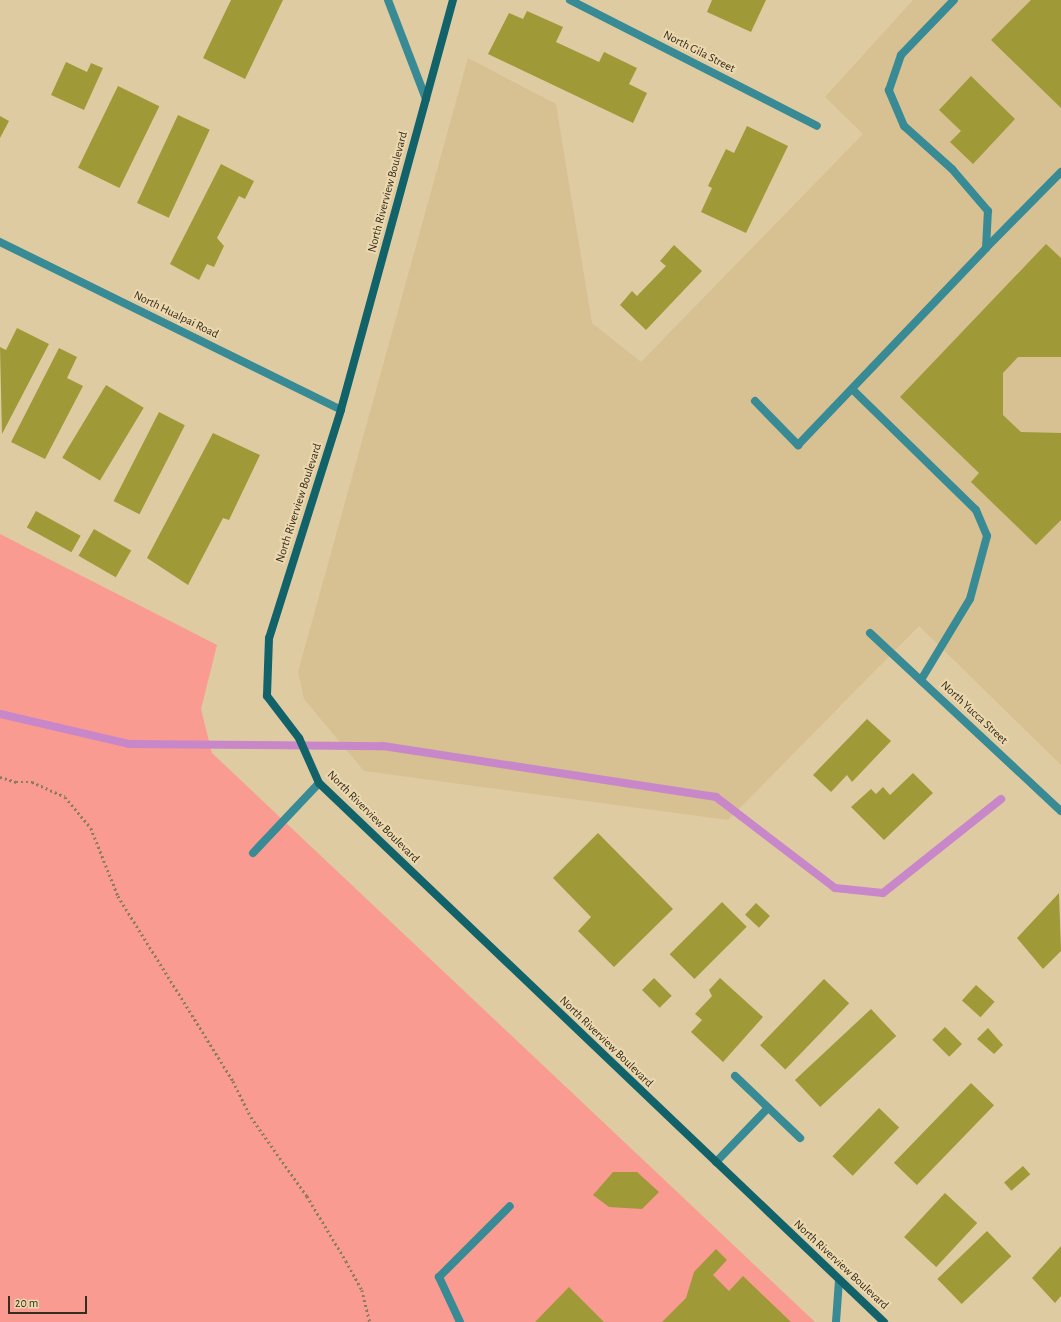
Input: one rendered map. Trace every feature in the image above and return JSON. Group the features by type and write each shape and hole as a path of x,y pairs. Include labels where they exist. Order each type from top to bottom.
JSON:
{"street":[{"path":"388,0 426,99"},
{"name":"North Riverview Boulevard","path":"453,0 341,410 269,638 267,696 299,738 319,783 884,1322"},
{"name":"North Gila Street","path":"570,0 817,126"},
{"path":"954,0 901,55 889,90 904,126 952,170 988,211 986,248"},
{"path":"755,402 798,445 986,248 1061,172"},
{"name":"North Hualpai Road","path":"0,242 341,410"},
{"path":"852,389 976,510 987,536 970,599 921,680"},
{"name":"North Yucca Street","path":"870,633 1061,811"},
{"path":"253,853 319,783"},
{"path":"734,1076 800,1138"},
{"path":"716,1162 768,1108"},
{"path":"460,1322 439,1277 510,1206"},
{"path":"836,1322 840,1280"}],"path":[{"path":"0,777 32,782 65,797 91,828 118,896 233,1081 251,1117 307,1196 346,1260 362,1290 370,1322"}],"shaded area":[{"path":"913,0 1061,0 1061,765 919,626 728,820 364,771 304,699 298,672 468,58 556,104 592,323 641,362 863,134 825,97"},
{"path":"0,534 217,645 201,709 212,753 815,1322 0,1322"}],"building":[{"path":"231,0 283,0 245,79 203,58"},
{"path":"712,0 766,0 751,32 707,12"},
{"path":"1031,0 1061,0 1061,108 991,40"},
{"path":"527,11 563,27 556,42 599,62 604,52 637,68 629,84 647,93 633,123 488,54 509,13 523,19"},
{"path":"66,62 87,72 91,63 103,68 84,110 51,95"},
{"path":"971,76 1015,119 973,164 950,142 961,131 939,110"},
{"path":"118,86 159,106 119,188 78,168"},
{"path":"178,115 210,130 169,218 137,203"},
{"path":"0,116 9,121 0,138"},
{"path":"747,126 788,146 746,233 701,212 712,188 708,186 726,149 734,153"},
{"path":"221,164 254,181 245,199 239,196 217,238 224,246 214,267 207,264 199,280 170,264"},
{"path":"1046,244 1061,258 1061,357 1018,357 1003,373 1003,415 1021,432 1061,433 1061,520 1036,545 971,482 979,473 900,397"},
{"path":"674,245 702,271 646,330 620,305 632,291 637,296 666,266 660,261"},
{"path":"17,328 49,344 2,434 0,347 6,350"},
{"path":"59,348 77,357 67,378 83,386 45,459 11,442"},
{"path":"106,385 144,408 100,481 62,458"},
{"path":"159,412 185,425 139,514 114,501"},
{"path":"213,433 260,455 229,520 223,518 188,585 147,558"},
{"path":"36,511 81,536 71,552 27,528"},
{"path":"94,529 131,550 116,577 79,556"},
{"path":"867,719 891,741 852,782 847,775 831,792 813,775"},
{"path":"913,773 933,793 884,840 851,807 871,789 876,794 883,787 890,795"},
{"path":"598,833 673,909 614,967 578,931 591,917 553,878"},
{"path":"1059,893 1061,951 1043,969 1017,938"},
{"path":"722,902 747,927 694,979 670,954"},
{"path":"756,903 770,916 759,928 745,915"},
{"path":"654,978 672,996 660,1008 642,990"},
{"path":"720,978 763,1017 723,1062 691,1032 702,1020 695,1014 712,996 709,990"},
{"path":"824,979 849,1003 785,1069 760,1045"},
{"path":"976,985 995,1002 981,1017 962,1001"},
{"path":"871,1009 896,1036 820,1107 795,1080"},
{"path":"945,1027 962,1044 949,1057 932,1040"},
{"path":"988,1028 1003,1045 994,1054 977,1039"},
{"path":"971,1083 994,1105 917,1185 894,1163"},
{"path":"879,1108 899,1127 853,1176 832,1156"},
{"path":"1023,1166 1030,1174 1011,1191 1004,1182"},
{"path":"613,1172 637,1172 659,1192 642,1209 609,1207 593,1195"},
{"path":"945,1193 977,1223 936,1267 904,1237"},
{"path":"987,1231 1011,1256 962,1304 937,1279"},
{"path":"1061,1246 1061,1296 1055,1303 1032,1278"},
{"path":"716,1249 727,1260 713,1275 729,1291 743,1276 791,1322 662,1322 686,1298 694,1272"},
{"path":"569,1287 604,1322 535,1322"}],"waterway":[{"path":"0,714 129,744 383,746 716,797 835,888 883,893 1001,799"}]}
